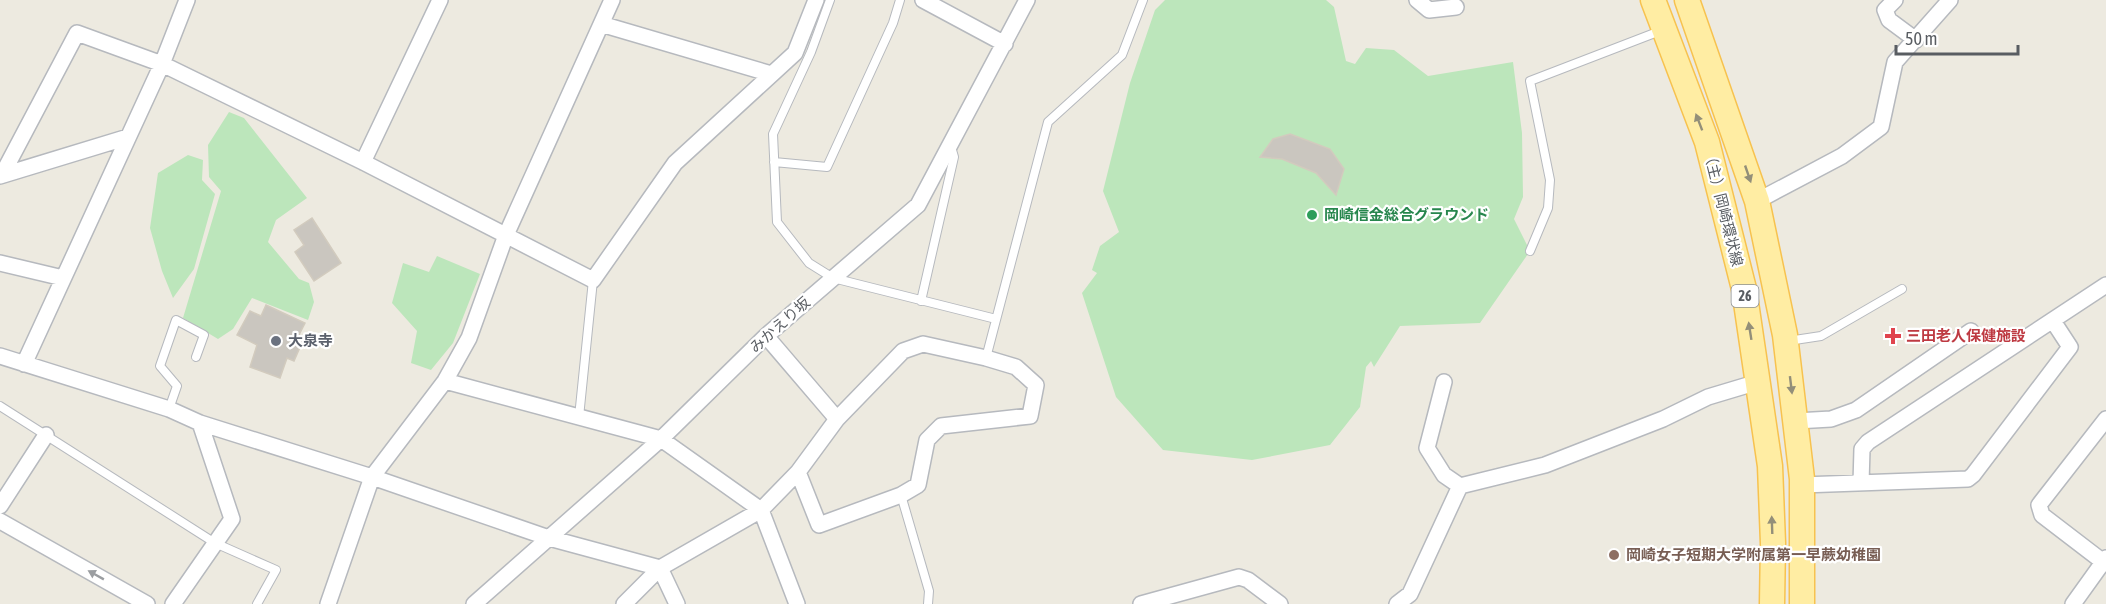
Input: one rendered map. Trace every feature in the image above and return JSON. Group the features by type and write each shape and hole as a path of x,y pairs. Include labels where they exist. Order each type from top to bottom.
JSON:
{"main road":[{"name":"（主）岡崎環状線","path":"1653,0 1707,142 1744,289 1770,466 1773,543 1772,604"},
{"name":"（主）岡崎環状線","path":"1687,0 1757,201 1786,342 1802,485 1802,604"}],"street":[{"path":"24,364 162,64 187,0"},
{"path":"363,162 440,0"},
{"path":"328,604 372,477 445,381 469,338 506,235 612,0"},
{"path":"1,176 77,33 162,64 363,162 592,280 675,163 795,53 816,0"},
{"path":"922,0 1005,44"},
{"name":"みかえり坂","path":"474,604 661,439 766,336 918,205 1027,0"},
{"path":"1418,0 1429,10 1456,7"},
{"path":"1895,0 1885,10 1889,20 1916,40"},
{"path":"1757,201 1842,156 1881,127 1895,62 1950,0"},
{"path":"601,24 771,74"},
{"path":"1,176 128,137"},
{"path":"0,263 63,278"},
{"path":"1861,483 1862,449 1868,442 2106,285"},
{"path":"1802,485 1968,479 2070,347 2053,321"},
{"path":"1796,421 1831,419 1856,410 1971,331"},
{"path":"766,336 837,419"},
{"path":"624,604 660,568 761,510 798,472 837,419 903,351 923,344 986,358 1016,367 1036,386 1030,416 941,426 927,440 918,484 901,495 819,525 798,472"},
{"path":"0,356 169,409 200,423 372,477 549,538 660,568 677,604"},
{"path":"445,381 661,439 761,510 797,604"},
{"path":"1444,382 1426,448 1444,475 1460,486 1545,465 1663,419 1708,397 1758,382"},
{"path":"2073,604 2105,561 2042,515 2039,505 2106,419"},
{"path":"173,604 232,519 200,423"},
{"path":"0,506 46,435"},
{"path":"1397,604 1410,594 1460,486"},
{"path":"0,521 147,604"},
{"path":"1141,604 1239,577 1248,580 1280,604"}],"lane":[{"path":"830,0 811,52 773,134 777,222 809,263 833,278 996,319"},
{"path":"774,162 828,167 893,23 900,0"},
{"path":"986,358 1048,122 1122,55 1143,0"},
{"path":"1530,251 1548,208 1550,180 1530,81 1664,29"},
{"path":"921,301 954,157 950,142"},
{"path":"579,417 592,280"},
{"path":"1786,342 1821,336 1902,289"},
{"path":"169,409 177,386 160,366 176,320 204,335 196,357"},
{"path":"0,406 215,543 276,570 257,604"},
{"path":"901,495 929,591 928,604"}],"green space":[{"name":"岡崎信金総合グラウンド","path":"1165,0 1326,0 1334,7 1346,61 1355,64 1366,48 1394,50 1428,76 1513,62 1522,133 1523,197 1514,219 1530,251 1480,323 1400,326 1374,367 1371,361 1366,367 1360,407 1330,445 1252,460 1163,450 1116,397 1082,293 1097,273 1092,270 1100,246 1119,232 1103,191 1130,83 1155,10"},
{"path":"229,112 244,118 307,198 276,220 268,242 299,279 309,283 314,302 308,320 252,298 233,329 218,339 183,318 221,191 209,177 208,145"},
{"path":"188,155 203,160 202,180 215,194 194,269 173,298 162,271 150,228 158,173"},
{"path":"437,256 480,274 453,343 431,370 411,363 417,331 392,303 403,263 429,272"}],"building":[{"path":"1290,134 1330,149 1344,169 1336,195 1316,173 1282,159 1260,157 1273,139"},
{"path":"312,218 341,263 314,281 295,252 304,245 294,230"},
{"name":"大泉寺","path":"266,305 305,323 299,335 304,338 294,361 287,358 280,378 250,367 257,345 237,335 250,311 261,316"}],"place":[{"name":"岡崎信金総合グラウンド","path":"1312,215"},
{"name":"三田老人保健施設","path":"1893,336"},
{"name":"大泉寺","path":"276,341"},
{"name":"岡崎女子短期大学附属第一早蕨幼稚園","path":"1614,555"}]}
